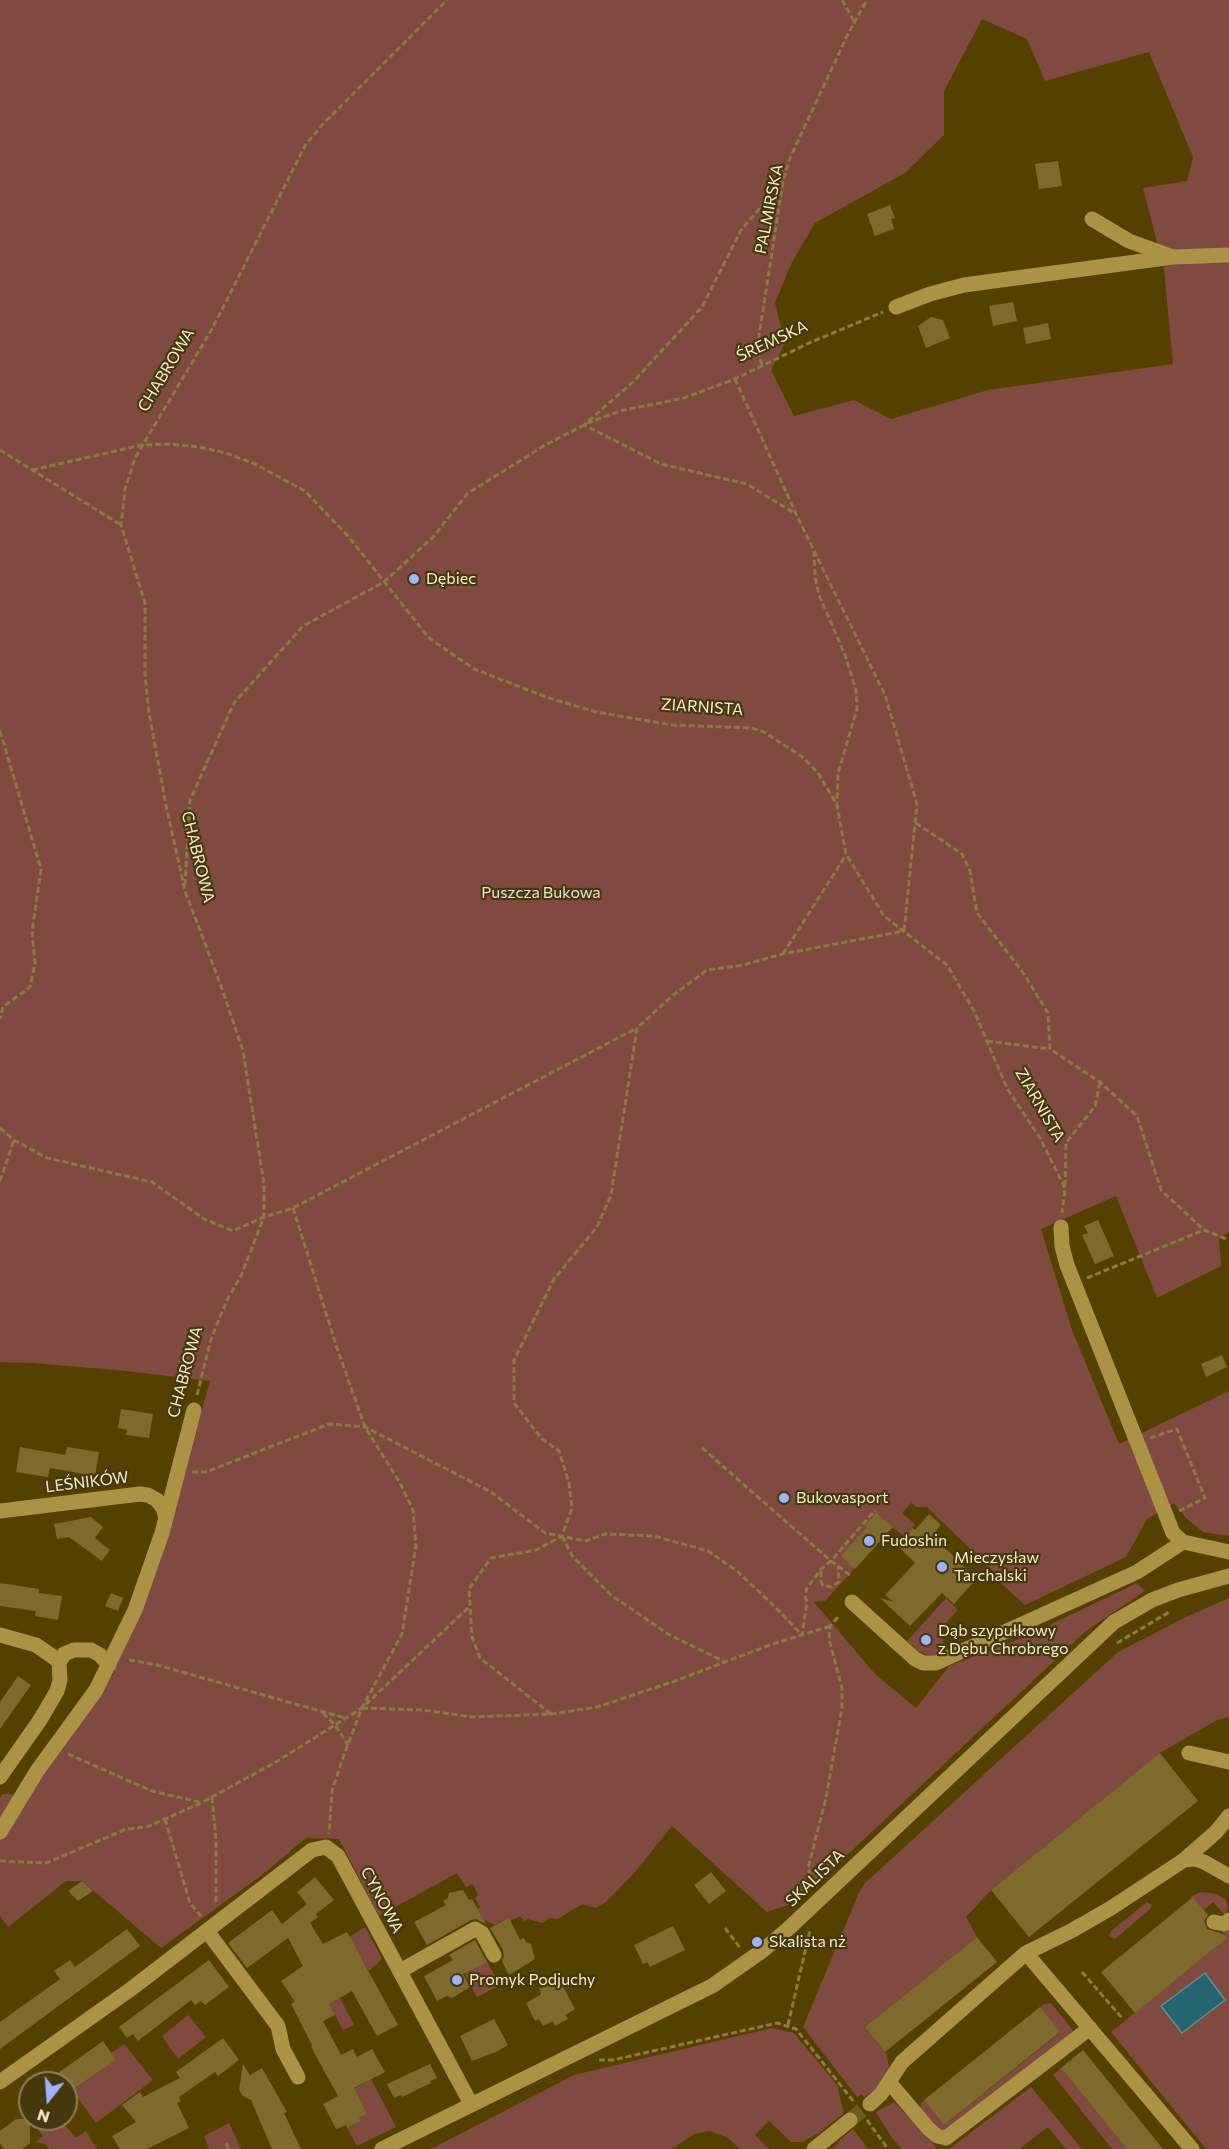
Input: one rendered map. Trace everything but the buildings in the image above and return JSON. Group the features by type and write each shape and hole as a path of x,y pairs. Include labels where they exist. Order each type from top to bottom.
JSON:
{"street":[{"path":"1092,219 1129,241 1173,257"},
{"path":"896,307 930,294 964,285 1173,257 1229,255"},
{"path":"1060,1227 1062,1246 1075,1284 1173,1533 1183,1542 1229,1552"},
{"name":"CHABROWA","path":"0,1832 54,1748 96,1690 135,1610 166,1518 194,1410"},
{"name":"LEŚNIKÓW","path":"0,1511 140,1494 157,1500 166,1518"},
{"path":"852,1602 915,1659 923,1663 936,1663 1137,1572 1183,1542"},
{"name":"SKALISTA","path":"382,2149 712,1986 762,1951 787,1929 1114,1622 1131,1611 1169,1593 1229,1576"},
{"path":"0,1635 36,1645 59,1661"},
{"path":"0,1777 40,1720 57,1691 60,1683 59,1661 69,1651 84,1649 111,1661"},
{"path":"1189,1753 1229,1762"},
{"path":"863,2104 881,2094 902,2062 1026,1953 1111,1908 1184,1860 1216,1832 1229,1816"},
{"path":"0,2082 128,1991 209,1925 312,1850 326,1847"},
{"name":"CYNOWA","path":"326,1847 338,1856 471,2104"},
{"path":"1184,1860 1195,1859 1204,1862 1229,1876"},
{"path":"209,1925 278,2026 283,2049 298,2077"},
{"path":"400,1971 475,1929 482,1933 494,1955"},
{"path":"1026,1953 1192,2149"},
{"path":"889,2082 928,2128 938,2136 946,2138 1090,2028"},
{"path":"814,2149 850,2120"}],"path":[{"name":"CHABROWA","path":"194,1410 211,1339 227,1300 241,1276 264,1217 264,1184 243,1051 225,995 184,891 149,713 145,674 145,603 121,525 125,489 135,458 212,329 306,144 323,124 447,0"},
{"path":"843,0 854,21"},
{"name":"PALMIRSKA","path":"762,365 756,349 783,181 790,158 854,21 867,0"},
{"path":"783,181 741,230 702,307 633,382 584,425 661,464 747,484 796,514"},
{"name":"ŚREMSKA","path":"184,891 190,800 234,703 303,626 384,582 420,552 468,493 547,444 584,425 620,411 684,398 735,379 809,343 896,307"},
{"path":"0,1128 14,1140 47,1158 152,1182 204,1219 233,1231 264,1217 293,1208 637,1028 672,996 707,970 743,965 783,954 904,931 917,804 885,695 796,514 735,379"},
{"name":"ZIARNISTA","path":"32,470 142,445 170,444 226,453 255,464 297,487 317,503 341,528 429,638 474,669 536,693 596,712 672,725 752,728 764,732 804,758 818,773 837,805 846,854 884,916 947,965 974,1011 1008,1090 1040,1138 1065,1188"},
{"path":"0,450 121,525"},
{"path":"814,549 814,577 819,595 845,655 856,690 857,709 837,773 837,805"},
{"path":"0,731 41,870 32,932 35,963 30,987 3,1007 0,1019"},
{"path":"916,824 962,854 970,871 977,914 1024,974 1048,1012 1050,1049"},
{"path":"783,954 846,854"},
{"path":"551,1714 480,1658 472,1637 469,1589 491,1558 536,1550 562,1536 572,1508 569,1483 559,1451 542,1439 513,1403 514,1360 554,1279 597,1227 611,1195 637,1028"},
{"path":"987,1041 1050,1049 1100,1082 1137,1116 1161,1190 1204,1230 1229,1239"},
{"path":"1060,1227 1065,1188 1066,1143 1095,1106 1100,1082"},
{"path":"0,1181 14,1140"},
{"path":"293,1208 337,1348 365,1427 400,1483 413,1510 416,1546 402,1634 362,1708 348,1745 332,1791 331,1829 326,1847"},
{"path":"1075,1284 1204,1230"},
{"path":"179,1472 206,1472 329,1424 365,1427 491,1492 545,1533 586,1541 605,1534 654,1536 708,1551 737,1571 802,1635"},
{"path":"1137,1442 1177,1429 1205,1498 1166,1517"},
{"path":"702,1448 850,1575"},
{"path":"802,1635 807,1602 805,1592 809,1584 875,1510"},
{"path":"562,1536 573,1557 611,1595 668,1634 725,1662"},
{"path":"821,1569 821,1582 831,1587 839,1582 838,1566"},
{"path":"0,1861 46,1863 124,1830 149,1826 201,1803 276,1761 362,1708 469,1607"},
{"path":"362,1708 423,1710 472,1717 551,1714 597,1707 830,1626 840,1615"},
{"path":"816,1888 810,1878 808,1868 826,1798 842,1708 842,1688 829,1640 830,1626"},
{"path":"111,1661 157,1665 345,1718"},
{"path":"321,1711 335,1725 348,1745"},
{"path":"54,1748 152,1791 201,1803"},
{"path":"209,1925 216,1840 212,1797"},
{"path":"165,1819 190,1903 209,1925"},
{"path":"788,2025 812,1925"},
{"path":"725,1929 744,1952"},
{"path":"1082,1972 1123,2019"},
{"path":"597,2059 613,2060 777,2023 788,2025 801,2035 863,2104"},
{"path":"869,2122 888,2149"},
{"path":"226,2143 229,2149"}],"green space":[{"name":"Puszcza Bukowa","path":"0,0 1229,0 1229,1232 1219,1238 1221,1266 1157,1298 1116,1196 1041,1229 1072,1330 1119,1444 1229,1391 1229,1536 1203,1532 1186,1518 1174,1503 1147,1519 1126,1557 1025,1605 992,1575 994,1572 927,1507 917,1507 911,1503 902,1513 915,1524 904,1536 892,1527 825,1601 814,1602 876,1675 916,1708 949,1666 1027,1636 1137,1583 1145,1591 1086,1631 797,1902 767,1912 672,1826 635,1872 606,1902 596,1908 582,1904 558,1919 550,1918 542,1923 528,1919 524,1921 520,1916 511,1921 509,1918 495,1925 478,1917 475,1911 480,1907 475,1898 478,1895 473,1884 466,1887 457,1873 379,1916 339,1839 306,1838 262,1875 161,1948 82,1881 66,1881 8,1927 0,1916 0,1798 3,1794 26,1795 113,1674 173,1512 210,1381 126,1371 0,1362","holes":["982,19 1027,39 1045,81 1149,52 1193,157 1187,181 1143,188 1164,269 1173,364 988,390 891,419 854,400 794,416 771,370 785,343 775,303 792,262 815,223 905,173 944,135 944,91"]},
{"path":"946,1598 958,1610 939,1630 948,1655 931,1656 919,1652 907,1641"},
{"path":"1229,1598 1229,1717 1217,1720 1160,1753 991,1890 966,1917 977,1937 865,2027 887,2055 889,2067 888,2074 878,2088 864,2097 862,2094 857,2097 803,2027 864,1884 1118,1652"},
{"path":"1201,1892 1217,1894 1226,1900 1228,1908 1225,1915 1213,1902 1204,1910 1193,1897 1190,1897"},
{"path":"1147,1902 1152,1905 1150,1909 1115,1939 1109,1936 1111,1931"},
{"path":"1229,1925 1229,2149 1206,2149 1111,2032 1227,1938 1222,1932"},
{"path":"365,1927 382,1959 369,1971 349,1937"},
{"path":"485,1958 500,1985 477,1997 463,1970"},
{"path":"340,1998 354,2025 343,2030 329,2004"},
{"path":"1051,2003 1074,2032 945,2130 940,2129 920,2109 924,2100 944,2125 1060,2033 1040,2007"},
{"path":"188,2015 206,2037 178,2059 162,2036"},
{"path":"772,2028 794,2033 837,2085 844,2113 819,2133 802,2142 791,2142 769,2121 755,2135 769,2149 740,2149 728,2138 710,2131 694,2134 672,2149 431,2149 574,2075"},
{"path":"124,2044 153,2080 96,2123 78,2098 78,2086 116,2060 111,2053"},
{"path":"1061,2068 1127,2149 1112,2149 1053,2075"},
{"path":"371,2079 396,2127 357,2146 347,2128 367,2114 354,2089"},
{"path":"1031,2087 1082,2149 1066,2149 1048,2127 1019,2149 949,2149"},
{"path":"894,2102 905,2113 911,2114 937,2149 902,2149 892,2138 876,2112"},
{"path":"229,2123 241,2149 209,2149 204,2136"},
{"path":"853,2129 868,2149 833,2149 840,2140"},
{"path":"39,2131 70,2131 76,2138 86,2131 97,2149 50,2149 45,2144 35,2142 43,2136"}],"water":[{"path":"1205,1973 1225,2000 1182,2033 1161,2006"}],"tunnel":[{"path":"850,2120 870,2104"}],"place":[{"name":"Dębiec","path":"414,579"},
{"name":"Bukovasport","path":"784,1498"},
{"name":"Fudoshin","path":"869,1541"},
{"name":"Mieczysław Tarchalski","path":"942,1567"},
{"name":"Dąb szypułkowy z Dębu Chrobrego","path":"926,1640"},
{"name":"Skalista nż","path":"757,1942"},
{"name":"Promyk Podjuchy","path":"457,1980"}]}
